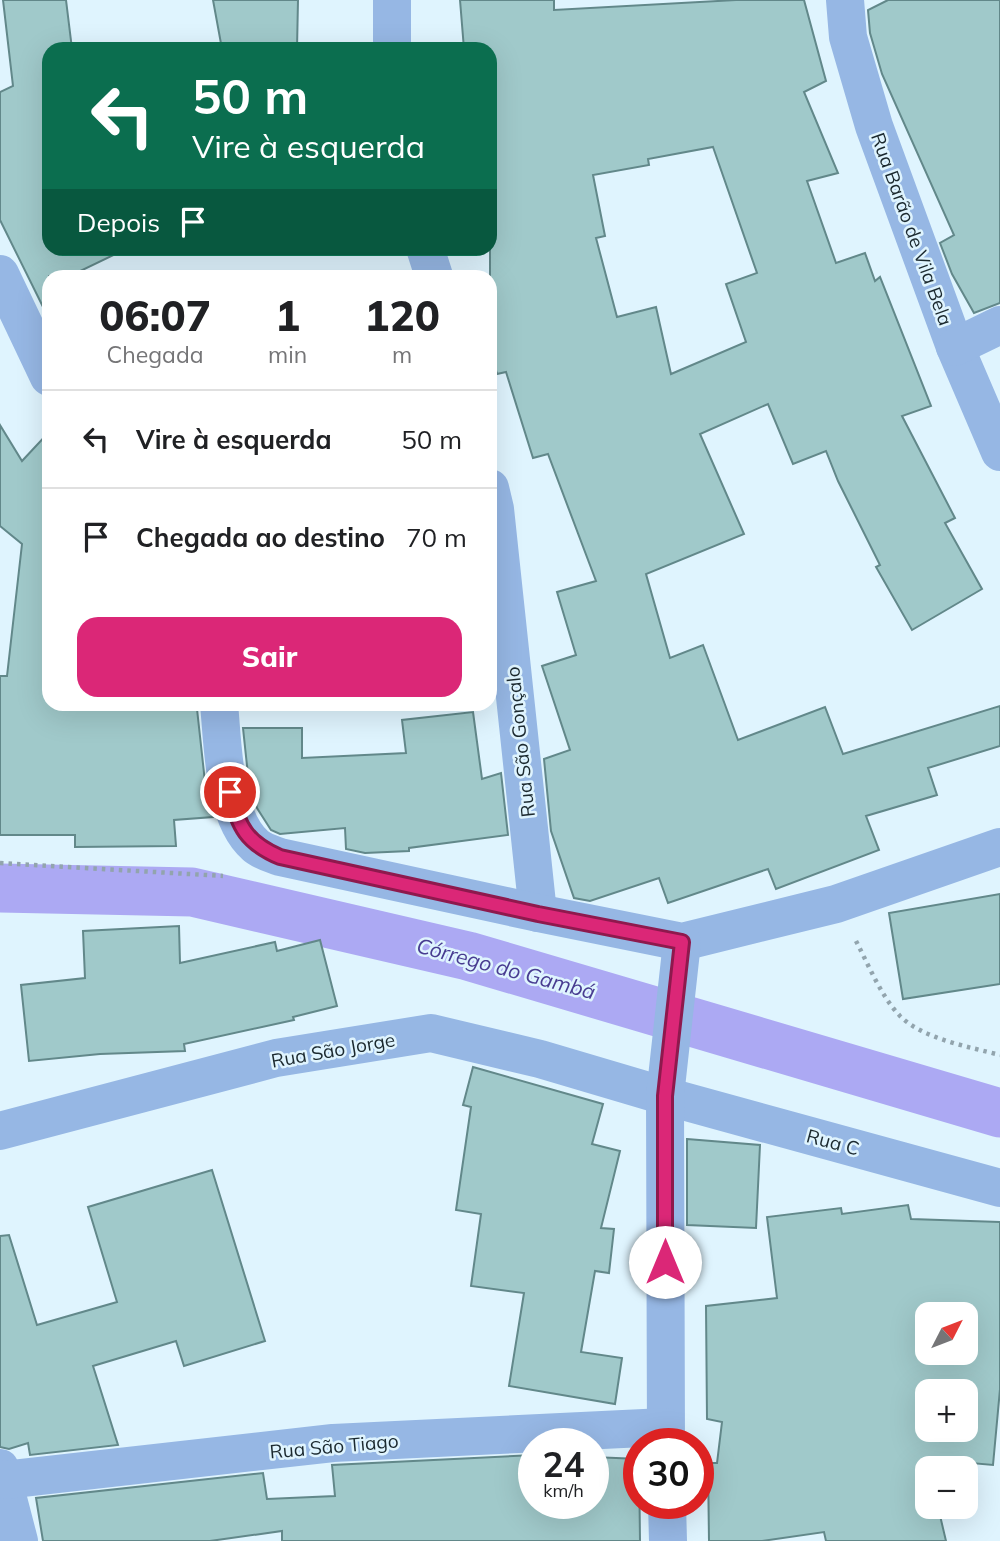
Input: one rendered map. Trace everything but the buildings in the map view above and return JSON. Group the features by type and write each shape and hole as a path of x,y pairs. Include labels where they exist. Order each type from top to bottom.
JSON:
{"street":[{"path":"392,0 392,42"},
{"name":"Rua Barão de Vila Bela","path":"845,0 848,37 874,126 955,347 1000,452"},
{"path":"0,274 42,362"},
{"path":"955,347 1000,325"},
{"name":"Rua São Gonçalo","path":"497,528 538,914"},
{"path":"220,711 233,807 244,831 256,846 280,857 538,914 681,951 836,904 1000,847"},
{"path":"666,1428 667,1079 681,951"},
{"name":"Rua São Jorge","path":"0,1131 276,1059 431,1033 540,1059 667,1079"},
{"name":"Rua C","path":"667,1079 1000,1188"},
{"name":"Rua São Tiago","path":"2,1474 333,1443 623,1436"},
{"path":"2,1474 19,1541"},
{"path":"667,1519 668,1541"}],"path":[{"path":"0,863 253,877 269,852"},
{"path":"836,904 888,1000 901,1017 940,1039 1000,1055"}],"waterway":[{"name":"Córrego do Gambá","path":"0,888 192,892 468,956 1000,1113"}],"route":[{"path":"230,792 233,807 244,831 256,846 280,857 538,914 682,942 665,1096 665,1262"}]}
